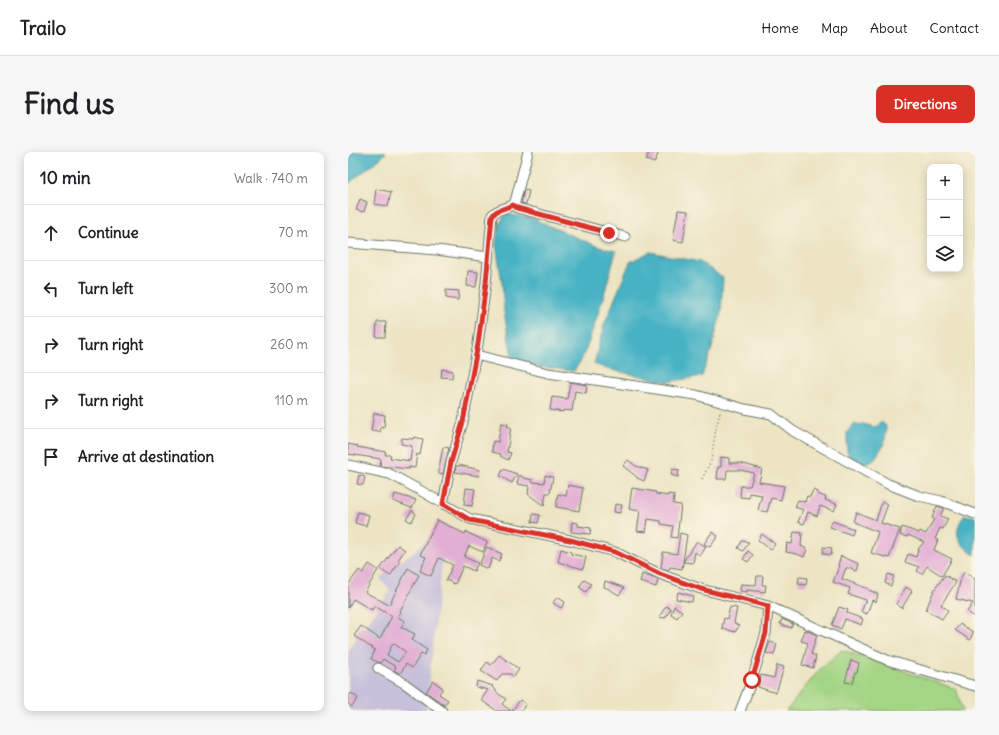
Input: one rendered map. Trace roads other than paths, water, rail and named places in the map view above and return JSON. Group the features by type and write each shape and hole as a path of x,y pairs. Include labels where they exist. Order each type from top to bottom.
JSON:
{"street":[{"path":"513,205 528,152"},
{"path":"513,205 517,208 625,237"},
{"path":"443,504 451,462 463,422 476,355 486,283 492,216 497,211 513,205"},
{"path":"348,243 437,250 488,257"},
{"path":"476,355 548,373 696,395 745,409 772,414 793,431 888,484 920,496 941,501 975,514"},
{"path":"348,465 390,474 470,520 570,540 615,552 660,574 701,589 768,606 887,660 975,686"},
{"path":"740,711 752,680 766,633 768,606"},
{"path":"378,668 404,683 442,711"}],"water":[{"path":"348,152 386,152 382,157 348,184"},
{"path":"506,214 531,218 599,247 616,251 589,340 583,356 574,371 534,366 512,357 504,312 502,283 496,244 500,223"},
{"path":"650,252 700,262 723,278 721,313 712,348 702,376 668,382 607,369 594,364 604,325 630,262"},
{"path":"880,423 883,423 886,426 886,432 884,445 875,458 870,462 864,463 858,462 850,457 847,451 847,432 853,425 864,424 876,428"},
{"path":"965,515 975,517 975,555 964,546 958,537 958,527"}]}
